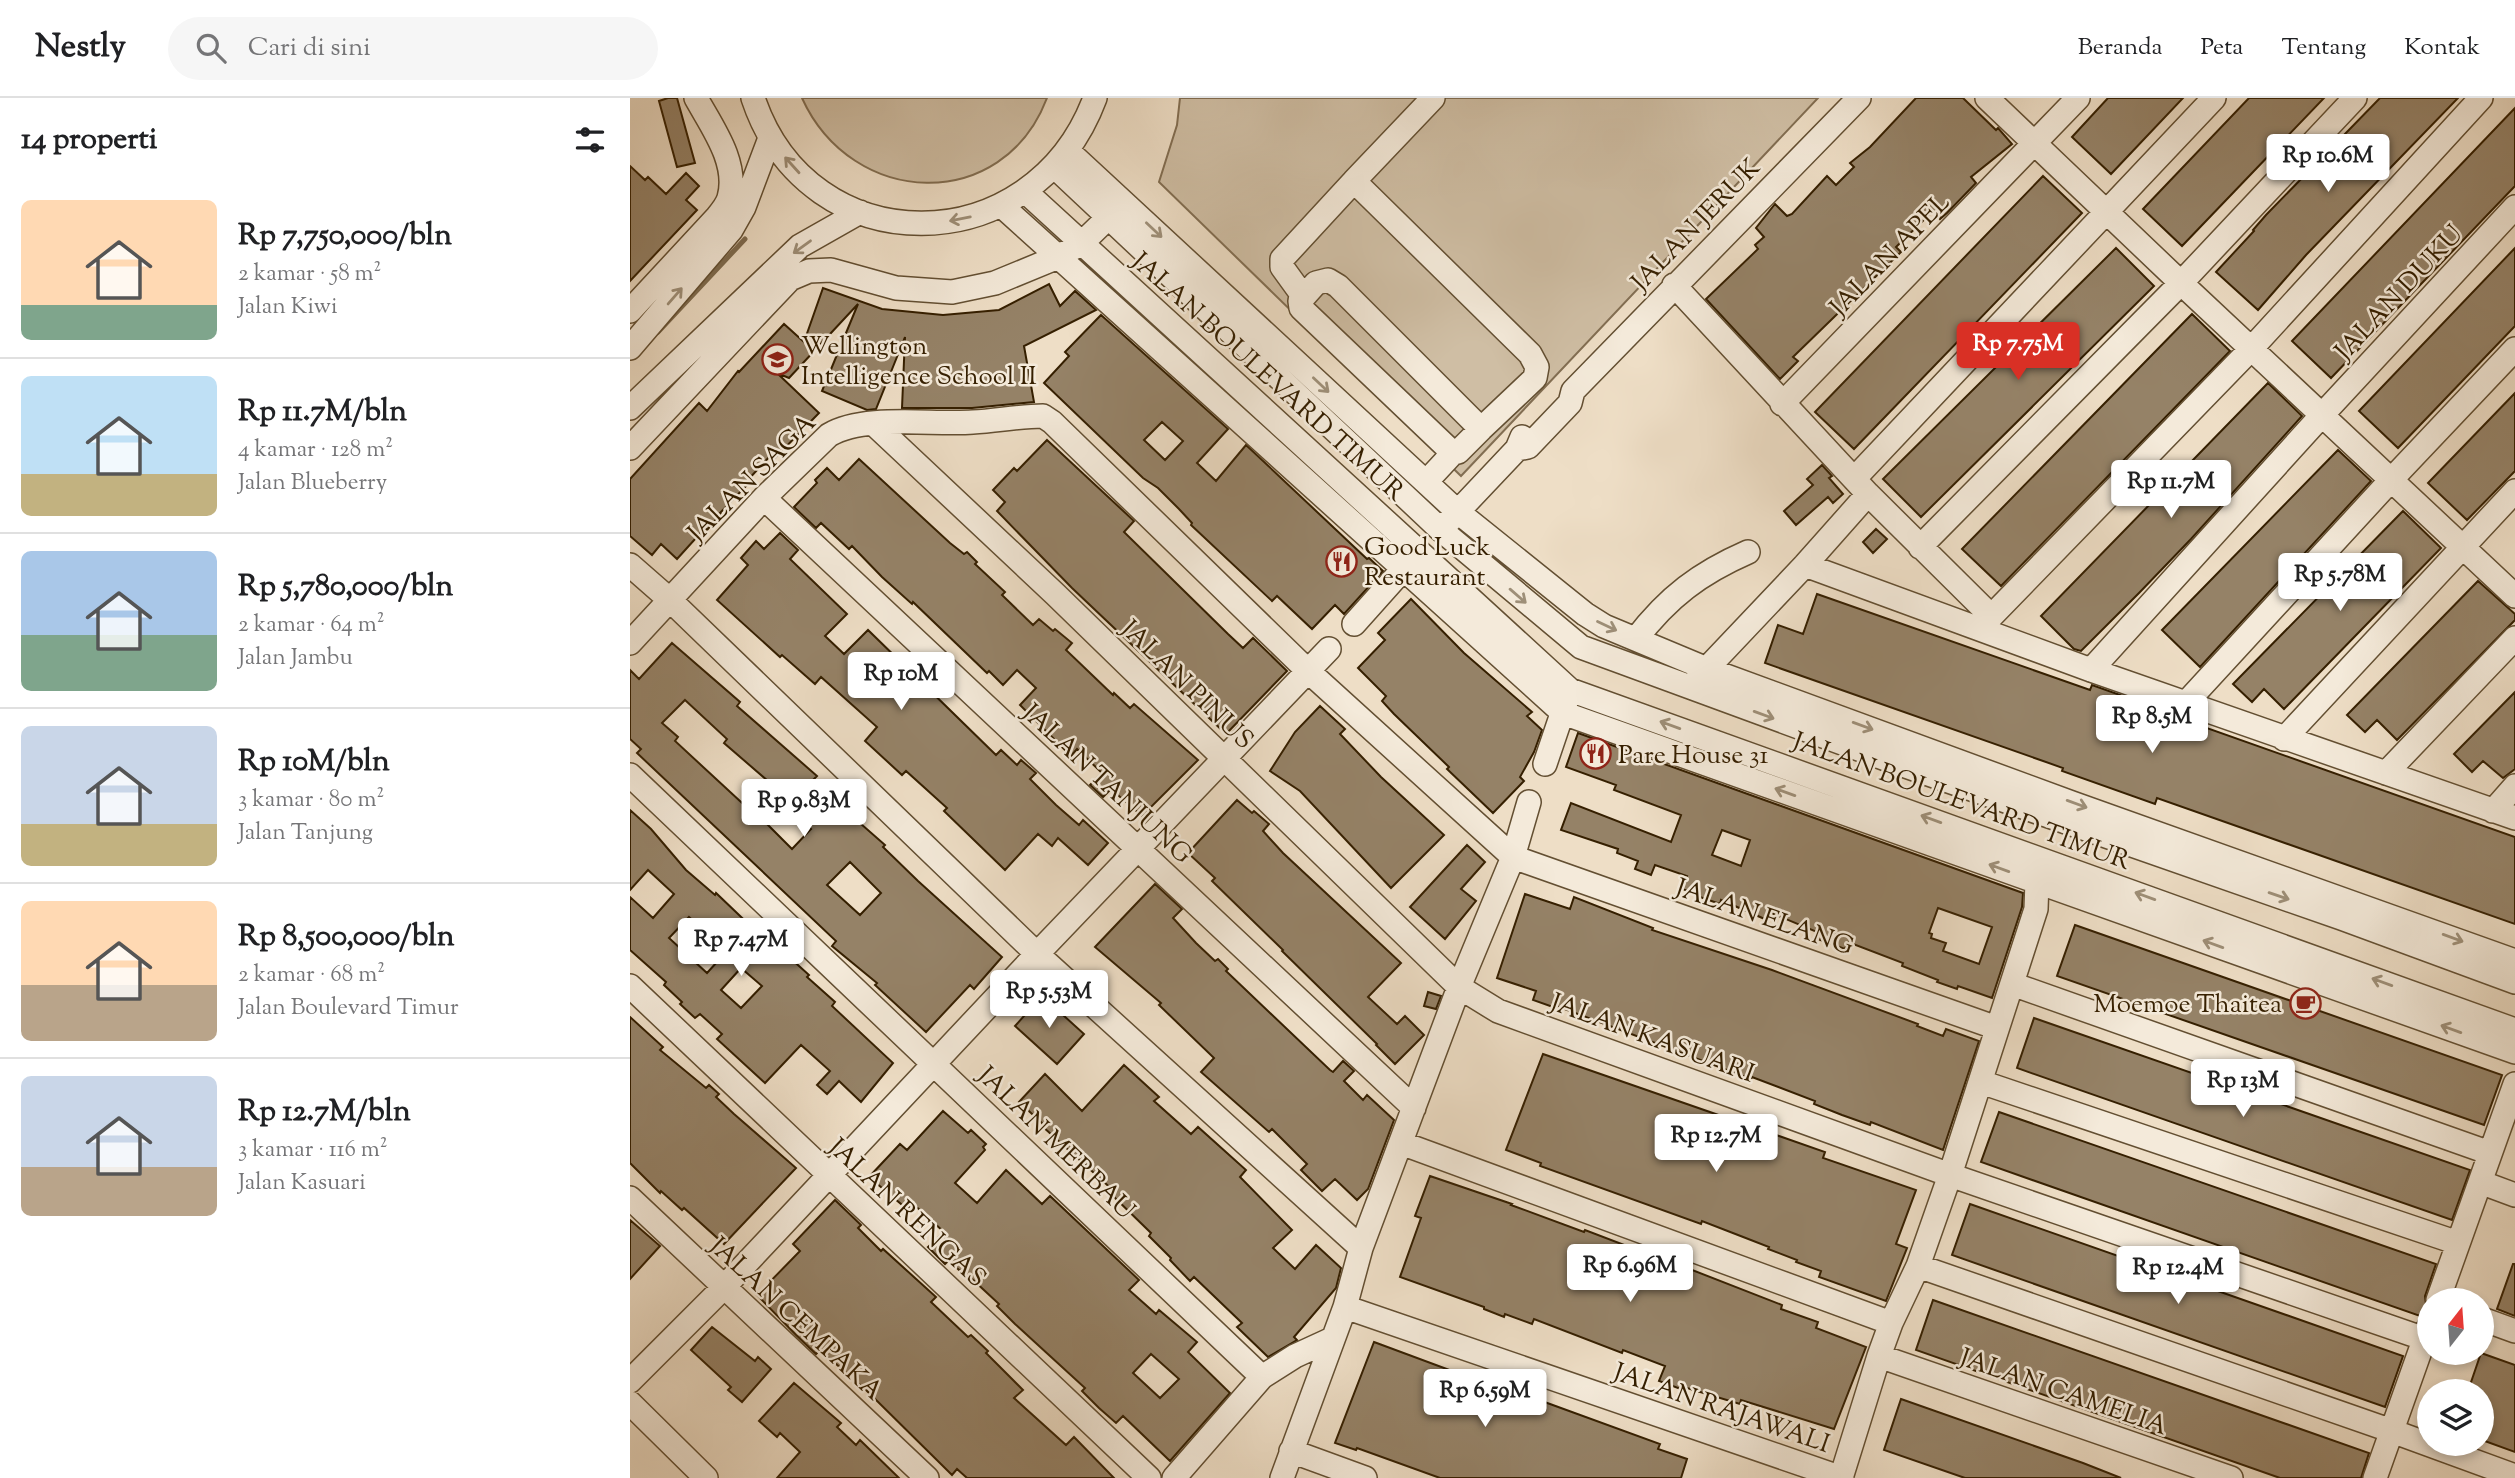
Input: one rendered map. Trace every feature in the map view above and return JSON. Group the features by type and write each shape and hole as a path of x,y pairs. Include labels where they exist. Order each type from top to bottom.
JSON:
{"street":[{"path":"630,311 718,217 729,201 732,183 727,157 696,98"},
{"path":"752,98 771,138 795,169 825,194 860,212 888,220 917,223 946,222 975,216 1002,206 1026,192 1062,159 1084,125 1095,98"},
{"path":"1303,296 1282,267 1282,259 1433,98"},
{"name":"JALAN JERUK","path":"1354,624 1517,450 1520,439 1561,395 1573,391 1858,98"},
{"path":"1987,98 2515,596"},
{"name":"JALAN APEL","path":"1782,404 2078,98"},
{"path":"1688,687 1805,565 1861,486 2106,210 2214,98"},
{"path":"1920,547 2181,283 2355,98"},
{"path":"1985,622 2251,349 2481,98"},
{"path":"630,348 731,230 744,207 771,138"},
{"name":"JALAN BOULEVARD TIMUR","path":"1062,159 1458,512 1585,614 1604,626 1707,669 2344,909 2515,982"},
{"path":"1354,181 1530,354 1537,367 1535,378 1458,452 1453,453 1426,482"},
{"name":"JALAN BOULEVARD TIMUR","path":"1026,192 1570,690 2066,867 2264,951 2515,1030"},
{"path":"1002,206 1563,713 2045,884 2264,951 2515,1052"},
{"name":"JALAN DUKU","path":"2091,670 2322,415 2515,208"},
{"path":"630,448 790,279 809,271 831,270 896,288 952,292 995,283 1058,257 1082,243 1117,210"},
{"name":"JALAN BOULEVARD TIMUR","path":"1117,210 1441,530 1581,647 1894,762 2344,909 2515,961"},
{"path":"630,408 800,246 860,212"},
{"path":"1453,453 1301,308 1303,296 1316,283 1328,279 1338,286 1481,429"},
{"path":"1674,285 1782,404 1920,547 1985,622"},
{"path":"2185,704 2515,349"},
{"name":"JALAN SAGA","path":"630,643 764,498 829,435 848,426 971,423 1038,416 1052,422 1308,671"},
{"name":"JALAN PINUS","path":"874,424 1055,594 1459,987"},
{"path":"2284,739 2515,491"},
{"name":"JALAN TANJUNG","path":"764,498 1414,1108"},
{"path":"1636,639 1667,603 1694,580 1748,552"},
{"path":"630,565 670,600 1037,954 1361,1248"},
{"path":"1805,565 1985,622 2091,670 2504,815 2515,786"},
{"path":"2386,773 2515,638"},
{"path":"630,1381 724,1287 1329,649"},
{"path":"1308,671 1513,857"},
{"path":"1545,764 1570,690"},
{"name":"JALAN MERBAU","path":"630,775 1262,1377"},
{"path":"1282,1478 1345,1307 1361,1248 1459,987 1513,857 1529,802"},
{"name":"JALAN ELANG","path":"1513,857 1997,1028"},
{"path":"1841,1478 1879,1356 1891,1323 1918,1266 1981,1082 2045,884 2043,859"},
{"path":"2045,884 2066,867"},
{"path":"2012,984 2490,1153"},
{"name":"JALAN RENGAS","path":"630,986 1149,1478"},
{"name":"JALAN KASUARI","path":"1459,987 1498,1011 1950,1175 2417,1336"},
{"path":"1981,1082 2458,1244"},
{"path":"2442,1288 2515,1084"},
{"path":"2451,1288 2515,1109"},
{"path":"1401,1143 1891,1323"},
{"path":"2488,1185 2515,1195"},
{"name":"JALAN CEMPAKA","path":"630,1198 927,1478"},
{"path":"1918,1266 2515,1476"},
{"name":"JALAN RAJAWALI","path":"1345,1307 1841,1478"},
{"path":"2494,1323 2515,1331"},
{"path":"1174,1478 1262,1377 1295,1356 1332,1339"},
{"name":"JALAN CAMELIA","path":"1879,1356 2231,1478"},
{"path":"2384,1478 2418,1365"},
{"path":"630,1403 706,1478"},
{"path":"2375,1478 2396,1432"},
{"path":"1291,1451 1365,1478"}],"shaded area":[{"path":"802,98 1047,98 1026,136 997,162 963,178 927,183 890,177 855,161 825,134"},
{"path":"1180,98 1818,98 1461,476 1159,182 1177,125"}],"building":[{"path":"677,98 695,163 677,167 659,101"},
{"path":"1916,98 1963,98 2012,144 1971,177 1976,183 1947,213 1940,219 1933,211 1896,247 1901,252 1793,357 1798,361 1780,379 1706,299 1758,249 1755,245 1764,237 1756,228 1775,204 1787,216 1792,214 1827,176 1836,185 1854,167 1850,163 1870,147"},
{"path":"2108,98 2183,98 2111,174 2072,137"},
{"path":"2249,98 2324,98 2182,246 2143,209"},
{"path":"2380,98 2458,98 2306,255 2258,310 2216,272 2266,215"},
{"path":"2515,108 2515,186 2331,378 2292,341"},
{"path":"630,166 645,180 648,177 666,194 686,173 699,186 686,200 697,210 630,281"},
{"path":"2043,176 2082,213 1854,449 1815,412"},
{"path":"2116,248 2154,286 1921,517 1883,479"},
{"path":"2515,248 2515,326 2398,448 2359,411"},
{"path":"1049,284 1060,306 1075,291 1096,310 1024,346 1034,402 972,408 902,408 905,337 876,409 867,410 822,391 858,304 789,378 777,373 819,413 774,459 771,455 707,530 705,528 677,559 661,544 652,555 630,536 630,479 699,403 707,411 738,371 784,324 804,342 823,288 882,309 943,315 999,310"},
{"path":"2192,314 2230,351 2001,586 1962,549"},
{"path":"1101,315 1228,429 1197,463 1216,481 1246,445 1383,571 1344,614 1335,605 1312,629 1277,596 1272,601 1191,525 1158,488 1143,478 1044,383 1069,356 1065,352","holes":["1162,422 1183,441 1165,460 1144,440"]},
{"path":"2268,383 2302,416 2139,593 2081,651 2074,649 2041,616"},
{"path":"2515,393 2515,471 2467,520 2428,483"},
{"path":"1047,440 1134,521 1124,532 1228,634 1243,648 1253,638 1287,671 1226,734 1072,588 997,511 1005,502 993,490 1014,468 1017,471"},
{"path":"2338,450 2371,481 2200,667 2162,630"},
{"path":"859,459 950,543 964,554 967,552 977,562 975,564 1005,592 1002,595 1033,625 1039,619 1053,631 1055,629 1072,643 1066,650 1113,695 1114,693 1130,708 1134,704 1198,760 1142,816 1111,789 1103,797 1090,785 1102,773 1077,749 1071,756 1020,705 1036,688 1017,670 1003,685 882,577 852,546 849,549 821,523 816,528 794,507 827,468 839,480"},
{"path":"1822,465 1843,494 1833,503 1828,497 1796,525 1784,511 1813,485 1807,479"},
{"path":"2403,511 2441,548 2284,709 2264,689 2252,702 2233,684"},
{"path":"1876,529 1887,539 1873,553 1863,542"},
{"path":"780,533 798,550 790,559 847,614 825,636 844,654 868,630 996,755 1001,750 1017,765 1021,760 1036,773 1030,779 1056,805 1079,825 1083,820 1108,843 1088,865 1058,838 1052,846 1038,834 1005,870 944,811 947,808 906,771 902,775 865,741 877,727 821,677 815,684 782,655 780,657 717,600 748,565 741,558 756,541 764,549"},
{"path":"2478,581 2515,614 2515,620 2397,740 2377,720 2365,732 2347,715"},
{"path":"1817,594 2090,690 2092,685 2515,837 2515,924 2157,798 2155,804 2062,771 2063,768 1765,663 1778,625 1803,634"},
{"path":"1411,599 1464,653 1532,712 1527,716 1542,730 1520,777 1524,781 1493,813 1394,714 1382,701 1386,696 1358,668 1385,640 1378,633"},
{"path":"672,643 740,702 737,706 817,776 812,781 885,845 883,847 918,881 1002,957 974,989 970,985 926,1032 875,985 877,983 832,946 836,941 637,753 641,749 630,739 630,670 639,679","holes":["685,700 727,739 724,743 799,808 794,813 811,829 792,849 675,741 678,737 662,723","850,862 881,893 860,915 827,885"]},
{"path":"2515,692 2515,769 2503,778 2483,761 2472,772 2454,754"},
{"path":"1320,706 1345,729 1340,734 1381,777 1444,835 1391,888 1300,791 1270,771 1295,732"},
{"path":"1578,733 2023,893 2022,907 1992,998 1937,982 1938,980 1902,966 1903,963 1848,942 1845,949 1820,940 1822,934 1769,912 1767,920 1721,900 1720,904 1700,897 1682,889 1687,876 1655,865 1651,875 1635,869 1638,861 1617,853 1618,849 1561,830 1571,803 1671,842 1681,815 1614,790 1616,785 1566,767","holes":["1722,830 1750,840 1741,866 1712,855","1938,908 1992,927 1979,964 1943,951 1946,943 1931,938 1932,934 1929,933"]},
{"path":"1237,800 1269,824 1263,831 1283,853 1401,963 1368,997 1397,1024 1405,1016 1424,1035 1395,1064 1212,881 1215,878 1188,853"},
{"path":"630,810 651,829 686,870 715,895 716,893 786,960 789,957 809,975 807,977 835,1002 832,1006 893,1063 861,1102 839,1081 827,1094 817,1085 830,1071 801,1045 765,1083 717,1039 722,1034 700,1014 695,1018 664,985 666,982 630,950 630,897 653,918 674,894 648,870 630,890","holes":["689,917 727,951 707,973 669,938","741,968 762,986 741,1008 721,990"]},
{"path":"1467,845 1485,862 1461,889 1476,901 1445,939 1410,907"},
{"path":"1155,884 1182,909 1173,918 1196,943 1215,961 1218,959 1228,969 1226,971 1330,1070 1333,1072 1343,1061 1354,1071 1344,1081 1363,1100 1367,1095 1394,1120 1368,1189 1357,1200 1335,1179 1322,1191 1301,1170 1307,1164 1272,1129 1269,1132 1201,1072 1214,1058 1159,1005 1161,1003 1095,947"},
{"path":"1525,894 1570,909 1574,897 1653,928 1652,930 1772,970 1918,1024 1917,1026 1943,1036 1946,1029 1979,1041 1943,1150 1871,1122 1870,1125 1842,1115 1814,1104 1815,1101 1752,1077 1751,1079 1554,1005 1553,1007 1533,1000 1536,991 1497,978"},
{"path":"2075,925 2502,1075 2484,1125 2057,976"},
{"path":"1428,992 1441,996 1436,1009 1424,1006"},
{"path":"1042,996 1084,1034 1057,1064 1015,1026"},
{"path":"630,1017 663,1047 660,1050 706,1088 709,1085 719,1094 716,1097 796,1168 724,1244 684,1208 682,1210 661,1191 660,1193 630,1163"},
{"path":"2034,1018 2470,1170 2452,1220 2017,1068"},
{"path":"1543,1054 1825,1152 1823,1158 1916,1190 1896,1244 1907,1248 1886,1301 1819,1277 1821,1271 1796,1262 1797,1260 1768,1249 1769,1247 1702,1221 1701,1224 1540,1166 1541,1163 1506,1150"},
{"path":"1124,1065 1159,1097 1154,1101 1191,1134 1198,1127 1246,1170 1240,1177 1292,1230 1273,1248 1295,1269 1316,1245 1341,1268 1336,1288 1294,1337 1297,1340 1268,1357 1237,1327 1242,1323 1194,1277 1190,1281 1170,1260 1149,1236 1151,1233 1112,1195 1115,1192 1019,1102 1045,1074 1082,1111"},
{"path":"943,1111 968,1133 971,1130 986,1144 983,1147 985,1150 955,1183 977,1203 1006,1170 1042,1204 1050,1196 1139,1280 1129,1290 1156,1314 1159,1310 1197,1342 1188,1352 1230,1393 1170,1461 1123,1416 1116,1423 1099,1408 1082,1391 1085,1388 1015,1324 997,1306 999,1304 949,1260 945,1264 928,1247 944,1232 912,1203 907,1209 869,1177 900,1144 907,1150","holes":["1151,1354 1179,1379 1160,1398 1133,1373"]},
{"path":"1999,1112 2436,1264 2428,1288 2417,1288 2417,1315 1981,1162"},
{"path":"1430,1176 1666,1261 1667,1258 1688,1266 1687,1268 1782,1305 1781,1309 1818,1322 1816,1328 1866,1347 1834,1429 1741,1400 1740,1404 1687,1388 1686,1391 1659,1381 1665,1366 1623,1350 1622,1353 1534,1319 1532,1324 1505,1314 1504,1317 1484,1307 1400,1277 1421,1218 1415,1216"},
{"path":"835,1200 861,1225 858,1228 881,1251 883,1249 936,1297 931,1302 968,1337 971,1335 988,1351 986,1353 1023,1390 1014,1398 1066,1445 1074,1437 1114,1478 967,1478 957,1469 952,1475 866,1390 820,1350 816,1354 796,1335 757,1295 800,1251 793,1244"},
{"path":"1970,1204 2403,1356 2385,1407 1952,1255"},
{"path":"630,1220 660,1246 630,1279"},
{"path":"2515,1264 2515,1316 2497,1309"},
{"path":"1933,1300 2369,1453 2361,1478 2280,1478 1916,1350"},
{"path":"712,1327 755,1361 758,1357 771,1369 742,1402 728,1390 731,1387 691,1350"},
{"path":"1374,1342 1660,1444 1658,1449 1687,1459 1681,1478 1440,1478 1357,1448 1356,1450 1335,1443"},
{"path":"2494,1358 2515,1365 2515,1452 2494,1444 2494,1379 2472,1379 2477,1365 2494,1365"},
{"path":"794,1383 841,1423 837,1427 856,1445 860,1440 899,1478 777,1478 800,1452 780,1433 777,1437 759,1421"},
{"path":"1901,1399 2121,1478 1965,1478 1884,1450"}],"waterway":[{"path":"658,332 745,239"}],"place":[{"name":"Wellington Intelligence School II","path":"778,360"},
{"name":"Good Luck Restaurant","path":"1341,561"},
{"name":"Pare House 31","path":"1595,754"},
{"name":"Moemoe Thaitea","path":"2305,1003"}]}
